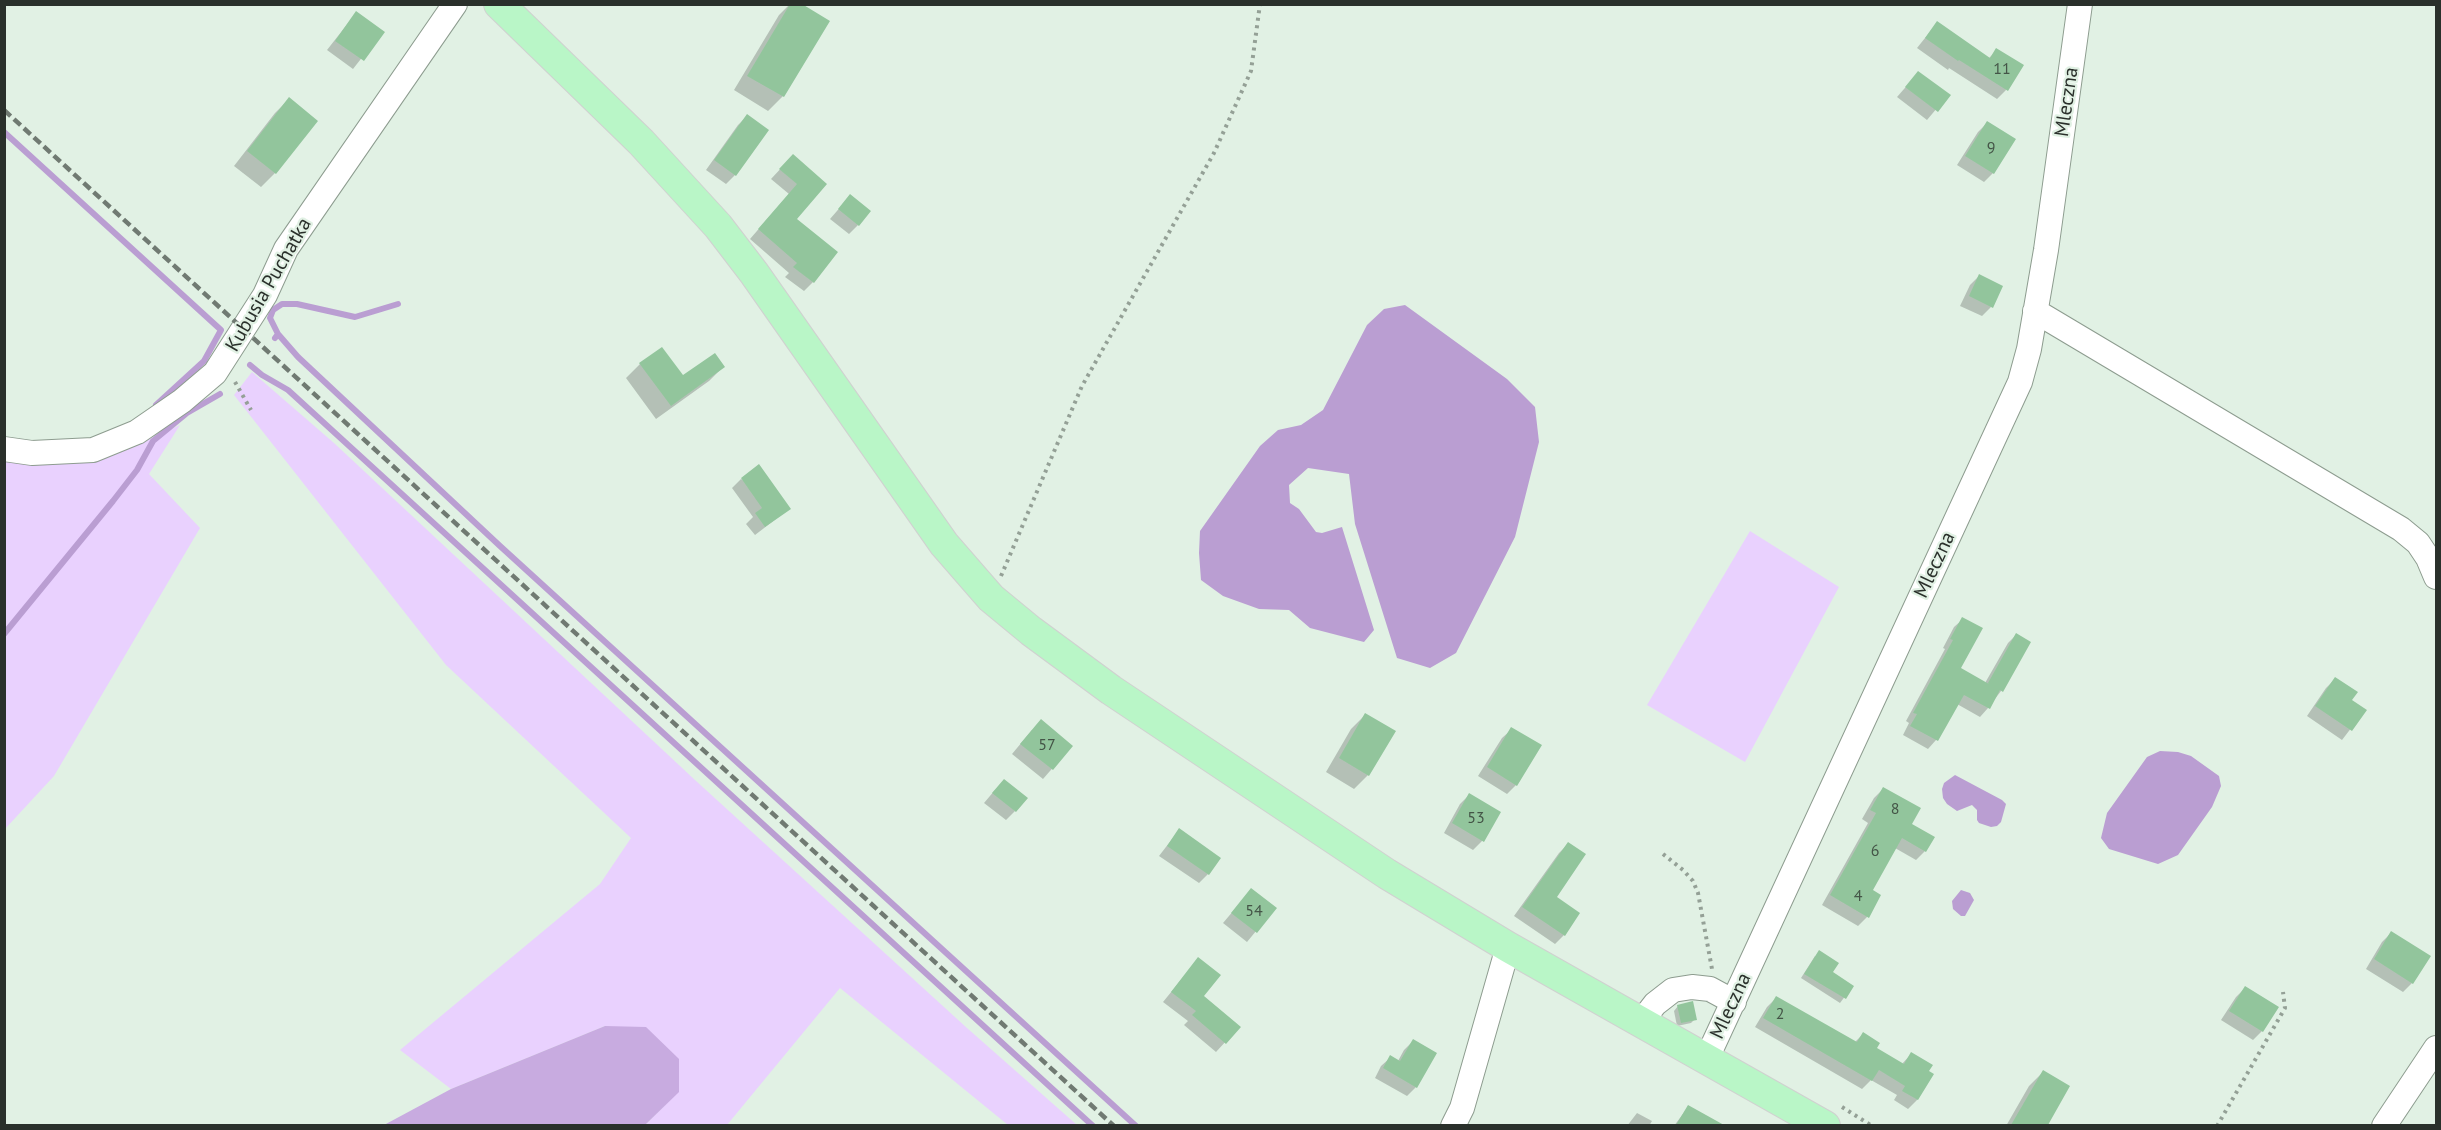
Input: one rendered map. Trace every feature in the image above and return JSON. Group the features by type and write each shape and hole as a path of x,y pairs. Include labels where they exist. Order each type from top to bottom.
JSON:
{"main road":[{"path":"499,4 641,142 718,226 754,273 944,544 992,598 1031,631 1111,690 1387,874 1508,947 1825,1125"}],"street":[{"name":"Kubusia Puchatka","path":"4,449 32,453 93,450 137,432 182,401 219,369 266,295 286,249 455,4"},
{"name":"Mleczna","path":"1707,1058 2020,382 2029,349 2046,250 2080,4"},
{"path":"2035,311 2401,529 2418,543 2428,558 2436,577"},
{"path":"1453,1125 1462,1108 1508,947"},
{"path":"1641,1022 1655,1004 1673,990 1692,987 1710,989 1734,1002"},
{"path":"2384,1125 2436,1048"}],"path":[{"path":"992,598 1082,387 1214,153 1251,71 1260,4"},
{"path":"219,369 235,382 251,410"},
{"path":"1663,854 1693,881 1698,893 1714,979"},
{"path":"2217,1125 2285,1008 2283,992"}],"shaded area":[{"path":"1405,305 1507,379 1535,407 1539,442 1515,537 1456,653 1430,668 1397,658 1355,524 1349,474 1308,468 1289,485 1290,503 1299,509 1316,532 1322,533 1342,527 1374,630 1364,642 1310,628 1289,610 1259,609 1223,596 1201,580 1199,553 1200,531 1260,446 1278,430 1301,425 1323,410 1367,325 1384,309"},
{"path":"252,372 334,443 695,780 1077,1125 1008,1125 840,988 727,1125 645,1125 679,1091 605,1026 451,1089 400,1050 600,884 631,838 446,665 234,395"},
{"path":"180,425 149,474 200,528 54,776 5,829 5,458 127,449"},
{"path":"1750,531 1839,587 1745,762 1647,705"},
{"path":"2160,751 2178,752 2191,756 2219,776 2221,786 2212,807 2178,855 2158,864 2109,849 2101,838 2107,813 2147,757"},
{"path":"1955,775 2006,804 2001,822 1997,826 1991,827 1979,823 1977,810 1972,805 1957,811 1947,804 1943,798 1942,789 1944,783"},
{"path":"1961,890 1970,893 1974,900 1965,916 1961,916 1953,909 1952,901"},
{"path":"605,1026 646,1027 679,1059 679,1092 645,1125 384,1125 451,1089"}],"building":[{"path":"790,4 802,4 830,21 784,97 747,76"},
{"path":"356,11 385,32 364,61 335,41"},
{"path":"1937,21 1990,58 1996,48 2024,65 2008,91 1925,38"},
{"path":"1918,71 1951,95 1938,112 1905,87"},
{"path":"289,97 318,121 276,174 247,151"},
{"path":"747,114 769,130 736,176 714,160"},
{"path":"1987,121 2016,139 1994,174 1965,156"},
{"path":"793,154 827,184 797,219 838,252 814,283 793,267 797,263 758,229 797,184 779,169"},
{"path":"850,194 871,211 859,226 838,209"},
{"path":"1979,274 2003,286 1993,308 1969,296"},
{"path":"662,347 683,375 715,353 725,367 671,406 639,363"},
{"path":"759,464 791,509 765,527 755,513 762,508 741,478"},
{"path":"1962,617 1983,628 1961,668 1989,684 2016,633 2031,642 2003,692 2000,690 1990,709 1964,695 1938,741 1910,726 1917,714 1913,713 1953,640 1950,639"},
{"path":"2335,677 2358,692 2352,700 2367,710 2352,731 2315,706"},
{"path":"1365,713 1396,731 1369,776 1339,758"},
{"path":"1041,719 1073,746 1053,770 1020,744"},
{"path":"1511,727 1542,745 1517,786 1487,767"},
{"path":"1004,779 1028,798 1016,812 992,793"},
{"path":"1883,787 1921,808 1912,824 1935,837 1926,852 1902,838 1873,890 1881,895 1869,918 1830,895 1876,813 1870,810"},
{"path":"1469,793 1501,812 1484,842 1452,823"},
{"path":"1179,828 1221,858 1209,875 1167,846"},
{"path":"1568,842 1586,854 1557,897 1580,913 1565,936 1522,907"},
{"path":"1251,888 1277,908 1257,933 1231,913"},
{"path":"2391,931 2431,956 2413,984 2374,959"},
{"path":"1819,950 1839,963 1833,972 1854,986 1846,999 1804,974"},
{"path":"1198,957 1221,975 1204,996 1241,1027 1226,1044 1192,1015 1196,1011 1171,992"},
{"path":"2245,986 2279,1007 2263,1032 2229,1011"},
{"path":"1776,996 1857,1042 1863,1032 1880,1043 1877,1048 1904,1064 1911,1052 1933,1065 1929,1071 1934,1074 1918,1100 1902,1091 1905,1086 1879,1070 1872,1081 1763,1018"},
{"path":"1693,1001 1697,1020 1681,1023 1677,1005"},
{"path":"1413,1039 1437,1053 1417,1088 1383,1068 1390,1055 1400,1061"},
{"path":"2043,1070 2070,1086 2048,1125 2011,1125"},
{"path":"1688,1105 1724,1125 1676,1125"}],"waterway":[{"path":"4,132 221,330 204,361 156,405"},
{"path":"275,338 278,334 270,318 273,310 282,304 297,304 355,317 398,304"},
{"path":"278,334 298,357 500,546 1136,1126"},
{"path":"250,365 288,390 1093,1126"},
{"path":"4,634 137,470 153,441 187,413 220,394"}],"railway":[{"path":"4,110 1114,1126"}]}
